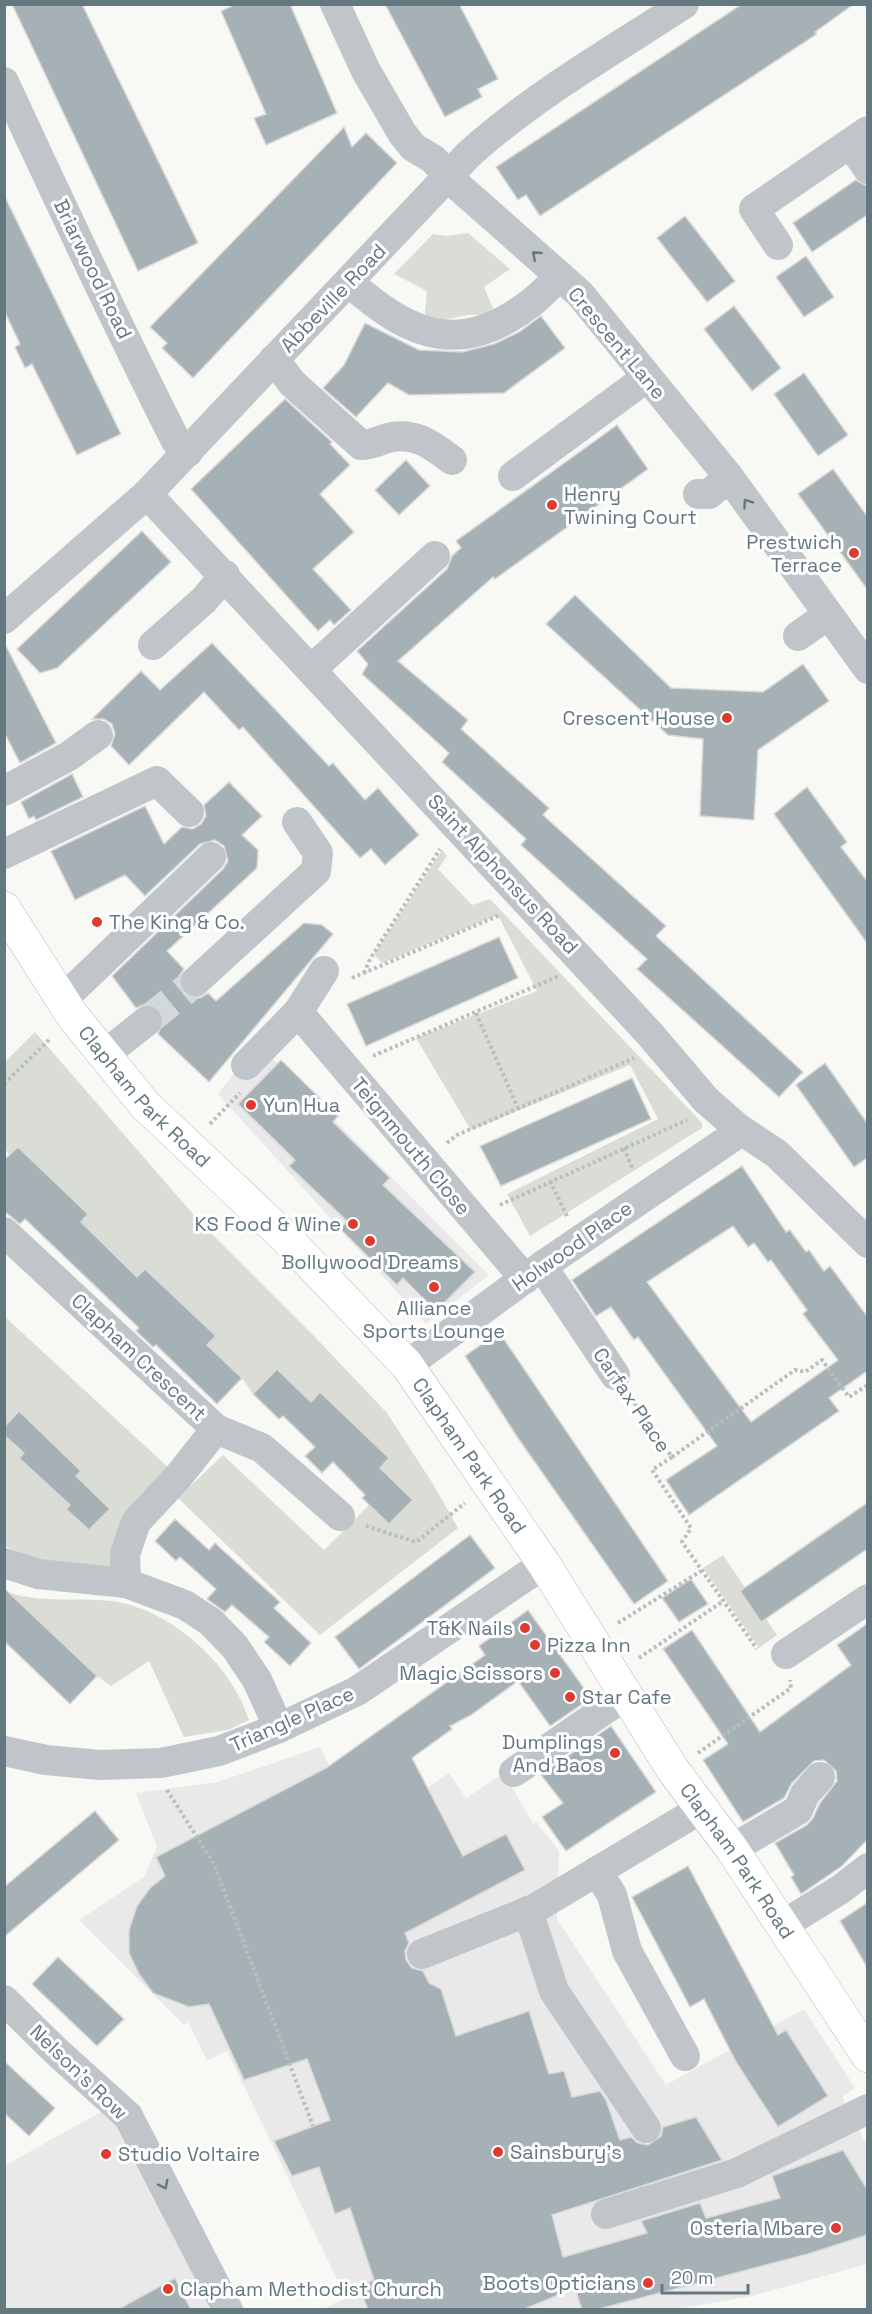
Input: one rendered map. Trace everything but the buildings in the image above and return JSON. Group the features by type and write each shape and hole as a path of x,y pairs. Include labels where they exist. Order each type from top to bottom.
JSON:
{"main road":[{"name":"Clapham Park Road","path":"7,916 67,1007 145,1105 286,1238 407,1365 544,1564 673,1770 732,1850 783,1925 867,2056"}],"street":[{"name":"Crescent Lane","path":"335,4 391,117 413,147 433,159 448,176 580,294 646,378 729,477 867,669"},
{"name":"Abbeville Road","path":"4,619 147,494 448,176 494,132 523,109 684,4"},
{"name":"Briarwood Road","path":"4,82 99,289 131,347 176,441 188,453"},
{"path":"778,245 754,209 859,137 867,170"},
{"path":"349,282 388,315 422,332 446,337 499,324 537,298 560,276"},
{"path":"274,360 292,383 361,445 374,445 388,438 407,436 425,440 452,460"},
{"path":"513,476 646,378"},
{"path":"698,494 709,494 729,477"},
{"name":"Saint Alphonsus Road","path":"147,494 634,1016 706,1100 738,1128 777,1154 867,1243"},
{"path":"312,669 435,556"},
{"path":"153,645 204,600 225,575"},
{"path":"798,636 828,615"},
{"path":"4,792 69,756 98,735"},
{"path":"4,854 157,781 189,812"},
{"path":"196,981 316,871 318,853 297,822"},
{"path":"67,1007 150,916 211,857"},
{"path":"246,1065 298,1012 324,971"},
{"name":"Teignmouth Close","path":"298,1012 473,1218 534,1272"},
{"path":"104,1054 147,1021"},
{"name":"Holwood Place","path":"407,1365 534,1272 730,1138 738,1128"},
{"name":"Clapham Crescent","path":"4,1232 216,1429 178,1477 136,1522 125,1554 126,1583"},
{"name":"Carfax Place","path":"534,1272 615,1375"},
{"path":"216,1429 262,1448 340,1516"},
{"path":"4,1563 38,1574 126,1583 185,1605 211,1622 235,1647 257,1680 279,1728"},
{"name":"Triangle Place","path":"4,1751 46,1760 100,1765 161,1764 219,1751 279,1728 357,1691 544,1564"},
{"path":"786,1654 867,1599"},
{"path":"514,1772 620,1685"},
{"path":"732,1850 798,1810 805,1794 820,1777"},
{"path":"422,1954 528,1911 700,1809"},
{"path":"783,1925 841,1889 867,1868"},
{"path":"597,1870 612,1895 627,1951 685,2055"},
{"path":"528,1911 554,1991 646,2128"},
{"name":"Nelson's Row","path":"4,2000 128,2115 228,2310"},
{"path":"606,2214 737,2173 867,2109"}],"path":[{"path":"364,973 370,959 442,846"},
{"path":"324,971 346,981 507,912"},
{"path":"345,1068 476,1013 567,970"},
{"path":"4,1084 67,1007"},
{"path":"476,1013 518,1108"},
{"path":"427,1164 458,1135 633,1059 641,1052"},
{"path":"188,1146 253,1080 246,1065"},
{"path":"473,1218 693,1117"},
{"path":"624,1148 638,1180"},
{"path":"550,1181 571,1226"},
{"path":"672,1457 795,1370 805,1372 822,1360 849,1397 867,1385"},
{"name":"Carfax Place","path":"615,1375 672,1457 652,1470 691,1528 682,1542 760,1653 786,1654"},
{"path":"340,1516 416,1542 489,1484"},
{"path":"591,1639 701,1571"},
{"path":"620,1685 722,1602"},
{"path":"673,1770 791,1688 786,1654"},
{"path":"161,1764 169,1796 214,1864 313,2126"}],"shaded area":[{"path":"468,233 510,269 484,287 496,315 468,315 424,324 427,291 394,274 433,234 446,236"},
{"path":"442,850 447,856 438,869 472,905 490,899 702,1123 702,1128 530,1236 507,1194 658,1119 630,1065 471,1130 416,1038 537,991 498,915 382,963 374,954"},
{"path":"35,1032 200,1222 387,1413 433,1484 458,1528 320,1635 178,1498 223,1455 324,1550 369,1505 389,1524 413,1499 380,1468 389,1458 320,1392 311,1402 277,1369 253,1394 242,1378 207,1345 215,1336 146,1269 137,1277 81,1222 88,1214 18,1147 10,1155 5,1149 4,1063"},
{"path":"257,1043 489,1275 426,1324 218,1094"},
{"path":"4,1316 170,1469 110,1568 33,1559 5,1546"},
{"path":"723,1555 777,1635 759,1648 703,1568"},
{"path":"4,1590 16,1595 44,1599 118,1602 160,1617 180,1630 215,1662 241,1700 249,1720 228,1730 184,1737 149,1661 111,1686 97,1676"},
{"path":"320,1747 363,1831 449,1773 466,1798 504,1773 533,1824 536,1822 559,1851 557,1919 666,2085 804,2009 855,2088 842,2097 867,2146 867,2264 752,2296 678,2309 324,2309 346,2298 227,2051 207,2061 188,2022 184,2025 79,1920 144,1877 157,1847 136,1793 218,1782"},
{"path":"117,2103 219,2309 5,2309 4,2166"}],"tunnel":[{"path":"147,1021 196,981"}],"place":[{"name":"Henry Twining Court","path":"552,505"},
{"name":"Prestwich Terrace","path":"854,553"},
{"name":"Crescent House","path":"727,718"},
{"name":"The King & Co.","path":"97,922"},
{"name":"Yun Hua","path":"251,1105"},
{"name":"KS Food & Wine","path":"353,1224"},
{"name":"Bollywood Dreams","path":"370,1241"},
{"name":"Alliance Sports Lounge","path":"434,1287"},
{"name":"T&K Nails","path":"525,1628"},
{"name":"Pizza Inn","path":"535,1645"},
{"name":"Magic Scissors","path":"555,1673"},
{"name":"Star Cafe","path":"570,1697"},
{"name":"Dumplings And Baos","path":"615,1753"},
{"name":"Sainsbury's","path":"498,2152"},
{"name":"Studio Voltaire","path":"106,2154"},
{"name":"Osteria Mbare","path":"836,2228"},
{"name":"Boots Opticians","path":"648,2283"},
{"name":"Clapham Methodist Church","path":"168,2289"}]}
